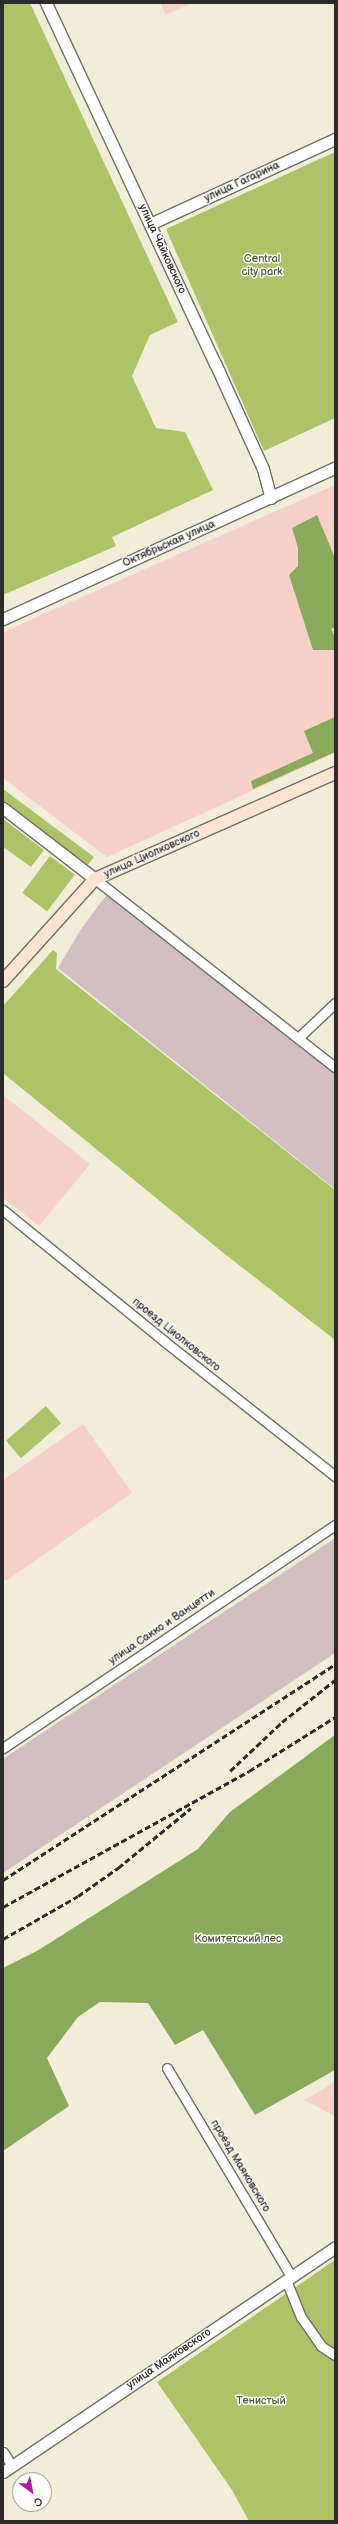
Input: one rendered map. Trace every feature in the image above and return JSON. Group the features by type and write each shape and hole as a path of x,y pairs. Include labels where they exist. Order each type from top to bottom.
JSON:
{"main road":[{"name":"улица Циолковского","path":"3,981 95,880 335,773"}],"street":[{"name":"улица Чайковского","path":"46,3 263,468 271,498"},
{"name":"улица Гагарина","path":"150,224 335,139"},
{"name":"Октябрьская улица","path":"3,619 335,468"},
{"path":"3,808 335,1067"},
{"path":"298,1038 335,1003"},
{"name":"проезд Циолковского","path":"3,1210 164,1341 335,1476"},
{"name":"улица Сакко и Ванцетти","path":"3,1748 335,1526"},
{"name":"проезд Маяковского","path":"167,2068 289,2278 301,2317 321,2346 335,2355"},
{"name":"улица Маяковского","path":"8,2469 335,2247"},
{"path":"3,2452 8,2469"}],"shaded area":[{"path":"160,3 192,3 166,15"},
{"path":"335,485 335,753 107,857 3,778 3,632"},
{"path":"108,893 335,1070 335,1189 58,968 81,929"},
{"path":"3,1095 90,1164 39,1226 3,1198"},
{"path":"83,1424 132,1493 6,1581 3,1577 3,1480"},
{"path":"335,1538 335,1653 3,1873 3,1759"},
{"path":"335,2082 335,2116 304,2100"}],"green space":[{"path":"3,3 30,3 178,322 150,335 132,376 156,428 185,432 213,490 112,537 116,546 3,595"},
{"name":"Central city park","path":"335,152 335,418 264,451 166,229"},
{"path":"317,515 335,558 335,627 331,629 335,637 335,650 313,650 289,575 298,566 298,548 292,528"},
{"path":"335,717 335,752 253,789 251,781 313,753 304,731"},
{"path":"3,789 94,857 85,868 3,805"},
{"path":"3,819 44,850 31,867 3,847"},
{"path":"50,856 75,875 47,911 22,893"},
{"path":"53,950 57,953 56,969 335,1190 335,1340 221,1251 3,1073 3,1006"},
{"path":"46,1406 61,1423 21,1458 6,1441"},
{"name":"Комитетский лес","path":"335,1735 335,2070 255,2115 203,2030 175,2045 148,2003 100,2002 78,2017 47,2058 69,2106 3,2151 3,1968 37,1951 198,1849 230,1812"},
{"name":"Тенистый","path":"335,2260 335,2521 249,2521 232,2490 157,2382"}],"railway":[{"path":"3,1880 335,1664"},
{"path":"230,1771 282,1722 335,1680"},
{"path":"3,1907 249,1771 335,1717"},
{"path":"3,1939 78,1896 118,1868 191,1808"}]}
